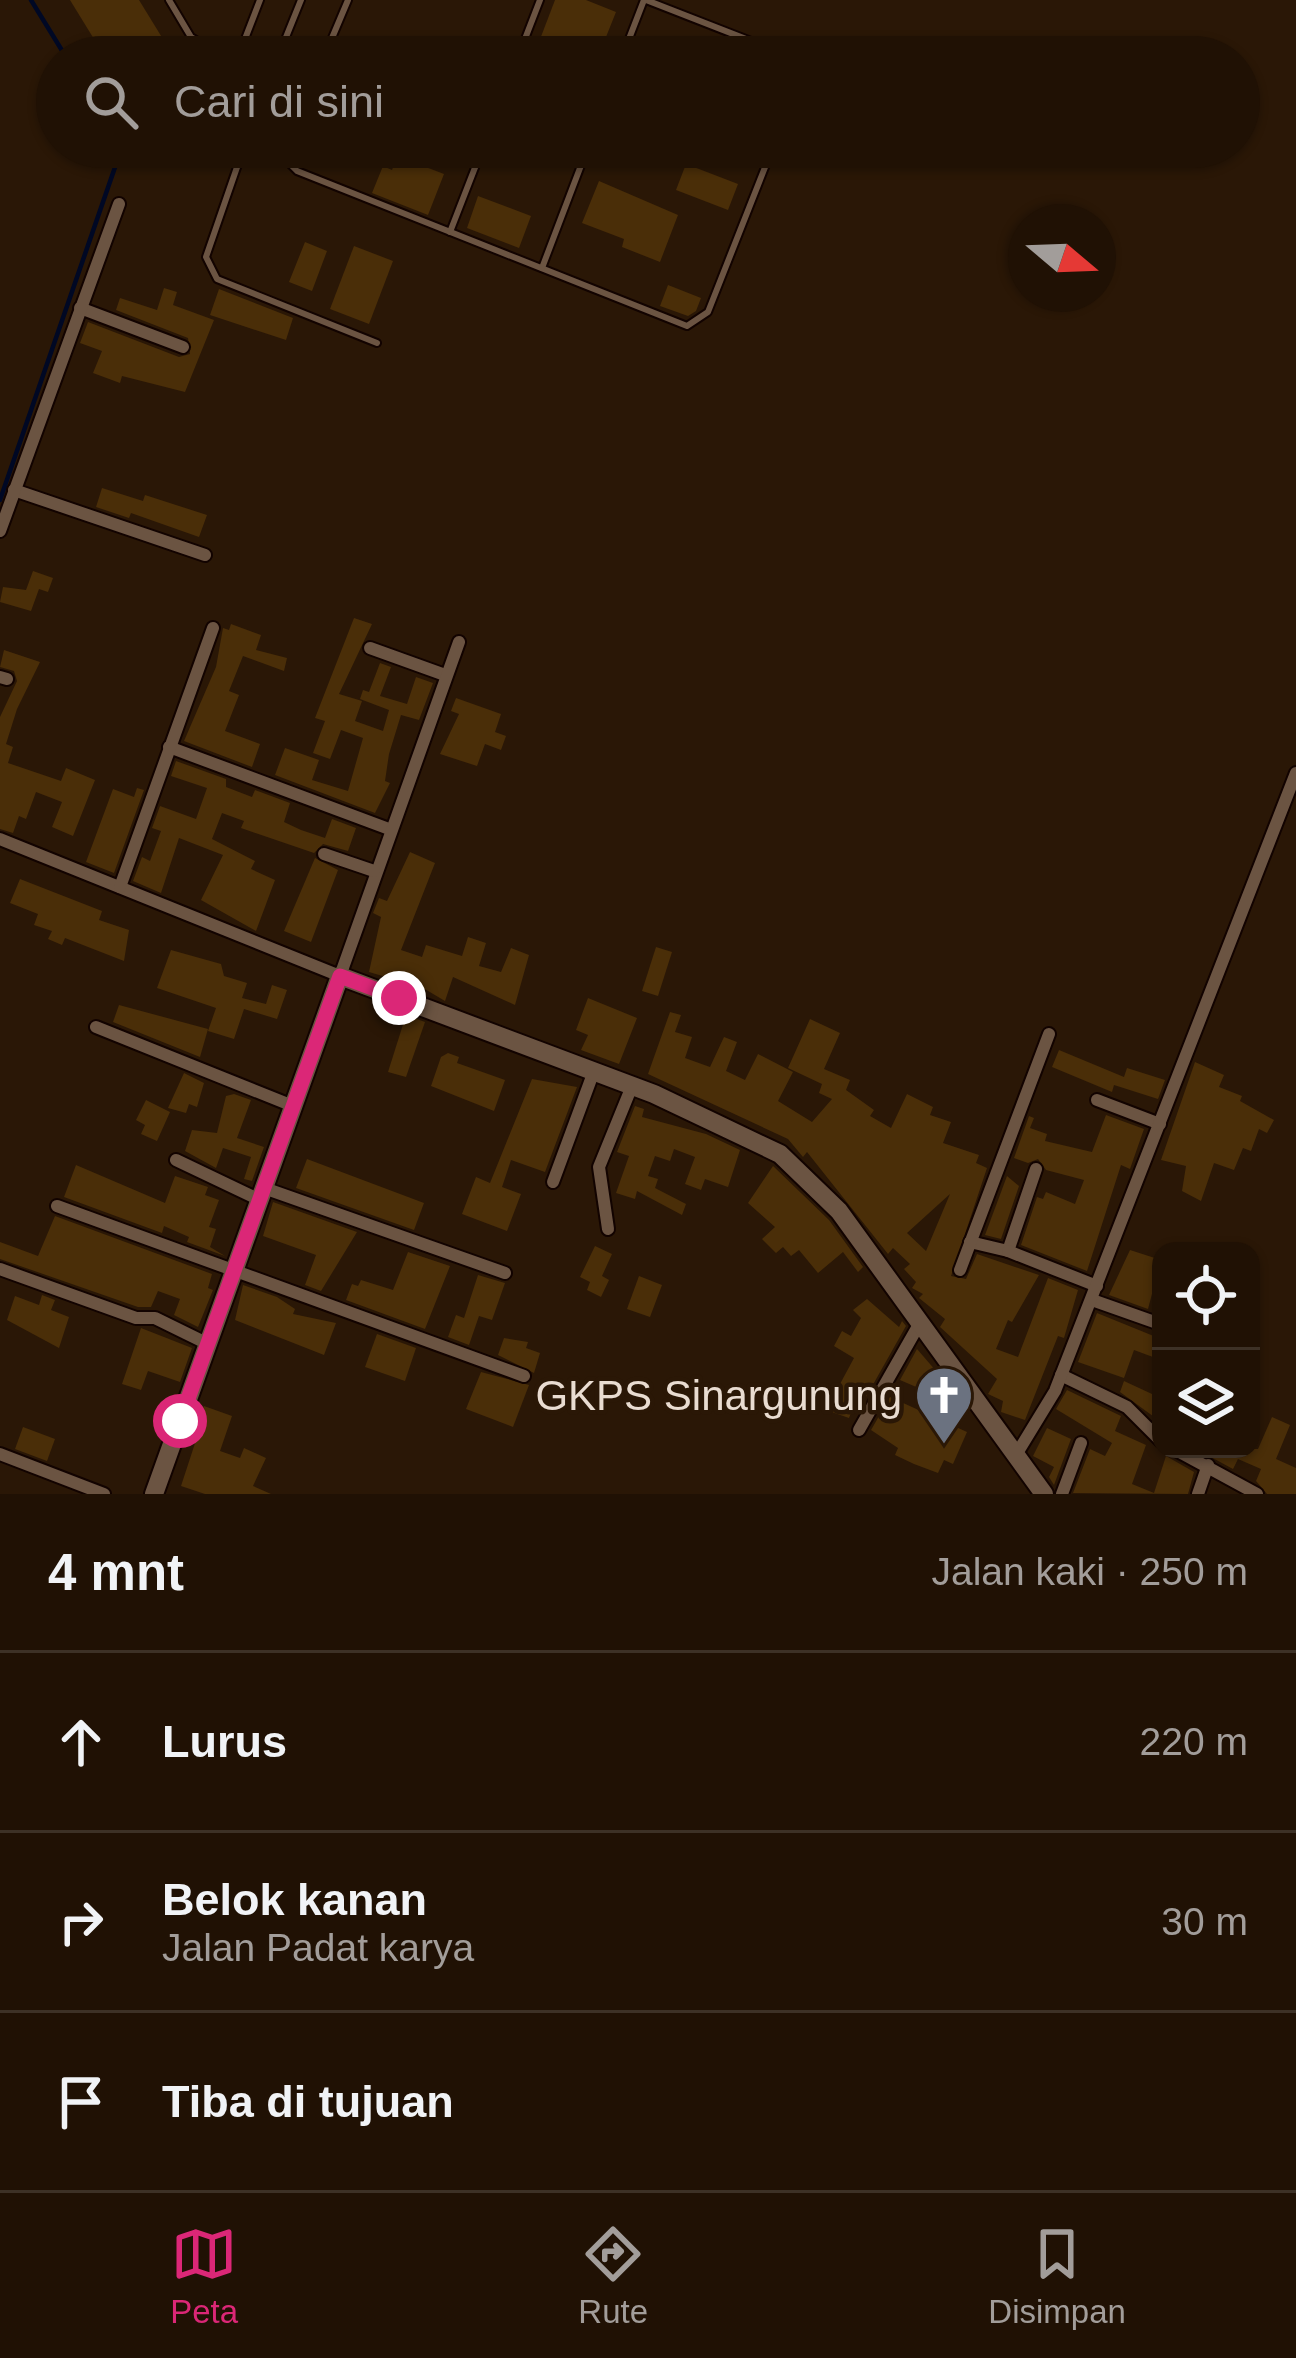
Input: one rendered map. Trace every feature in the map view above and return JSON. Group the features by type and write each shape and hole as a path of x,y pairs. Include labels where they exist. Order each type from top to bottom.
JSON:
{"main road":[{"path":"154,1494 340,976 632,1086 747,1135 794,1165 839,1211 1044,1494"}],"street":[{"path":"0,531 119,204"},
{"path":"80,308 183,347"},
{"path":"14,490 205,555"},
{"path":"120,887 213,628"},
{"path":"0,839 340,976 459,642"},
{"path":"370,648 445,675"},
{"path":"170,747 389,829"},
{"path":"1016,1455 1061,1375 1296,772"},
{"path":"324,854 374,871"},
{"path":"96,1028 293,1106"},
{"path":"960,1270 1049,1034"},
{"path":"553,1181 594,1071"},
{"path":"608,1229 599,1167 632,1086"},
{"path":"1096,1100 1160,1124"},
{"path":"176,1160 262,1194 505,1274"},
{"path":"1007,1251 1036,1169"},
{"path":"57,1206 524,1376"},
{"path":"970,1242 1007,1251 1152,1320"},
{"path":"0,1269 136,1318 155,1318 208,1344"},
{"path":"859,1430 921,1321"},
{"path":"1061,1375 1126,1407 1152,1432"},
{"path":"1062,1494 1081,1442"},
{"path":"0,1454 104,1494"},
{"path":"1193,1458 1257,1494"},
{"path":"1198,1494 1208,1465"}],"lane":[{"path":"169,0 190,36"},
{"path":"246,36 260,0"},
{"path":"286,36 301,0"},
{"path":"333,36 348,0"},
{"path":"526,36 540,0"},
{"path":"630,36 645,0 738,36"},
{"path":"237,168 206,257 207,268 217,279 377,344"},
{"path":"294,168 687,326 700,321 764,168"},
{"path":"450,232 475,168"},
{"path":"542,268 580,168"}],"building":[{"path":"70,0 139,0 161,36 92,36"},
{"path":"555,0 586,0 616,12 606,36 541,36"},
{"path":"382,168 428,168 444,174 428,215 372,193"},
{"path":"684,168 738,184 728,210 676,190"},
{"path":"599,181 678,215 660,262 622,247 624,239 582,223"},
{"path":"478,196 531,216 519,248 467,228"},
{"path":"305,242 327,251 312,291 289,282"},
{"path":"354,246 393,261 369,324 330,309"},
{"path":"668,285 701,298 696,311 688,316 660,306"},
{"path":"164,288 177,292 173,305 214,320 185,392 122,376 120,383 93,373 102,351 80,343 88,322 179,357 190,354 188,338 116,310 120,298 157,310"},
{"path":"219,289 293,318 286,340 210,315"},
{"path":"102,488 143,501 145,495 207,515 199,537 131,513 129,518 96,507"},
{"path":"33,571 53,578 48,592 39,589 31,611 0,602 3,587 26,590"},
{"path":"354,618 372,624 339,694 362,701 355,721 383,731 389,710 360,699 363,690 369,692 380,663 391,667 380,696 407,704 416,677 433,683 419,720 401,715 389,754 385,781 390,783 375,813 275,775 285,748 319,760 312,780 348,791 363,738 341,730 330,759 313,753 325,721 315,718"},
{"path":"231,624 261,635 256,650 287,658 284,671 243,656 229,691 239,695 225,731 260,744 252,767 184,741 216,667 223,628 229,630"},
{"path":"4,650 40,662 17,709 6,744 13,747 8,763 61,781 66,768 95,780 73,836 52,827 62,802 36,792 26,819 19,816 13,833 0,829 0,717 17,681 14,671 0,667"},
{"path":"456,698 501,714 495,732 506,736 501,750 485,744 477,766 440,754 459,714 451,711"},
{"path":"176,761 226,779 226,787 252,797 255,790 290,803 284,822 301,830 325,838 332,819 356,828 348,851 323,844 314,853 241,828 244,821 222,813 212,839 255,861 251,869 275,880 256,931 201,900 223,855 179,838 161,893 133,881 142,857 150,861 161,831 152,828 160,806 196,819 207,788 171,776"},
{"path":"137,788 144,790 114,873 86,862 113,789 134,797"},
{"path":"410,852 435,863 401,950 422,957 426,945 462,956 468,937 486,943 479,966 501,972 511,948 529,955 515,1005 453,977 445,1001 423,988 369,972 381,917 373,913 379,898 387,901"},
{"path":"315,858 338,870 311,942 284,931"},
{"path":"20,879 102,911 99,920 129,930 124,961 65,938 62,945 48,939 52,931 34,925 38,914 10,903"},
{"path":"656,947 672,952 658,996 642,991"},
{"path":"171,950 221,964 224,976 247,983 242,998 266,1004 272,985 287,990 277,1019 244,1009 234,1039 208,1031 216,1008 157,988"},
{"path":"588,998 637,1018 619,1064 581,1050 588,1035 576,1030"},
{"path":"119,1005 208,1029 200,1057 113,1022"},
{"path":"670,1012 681,1015 675,1032 692,1037 685,1058 710,1067 724,1037 737,1042 726,1071 745,1080 758,1054 793,1072 778,1101 812,1122 832,1099 819,1093 822,1084 788,1068 810,1019 840,1033 824,1069 850,1080 846,1090 874,1110 870,1116 891,1128 907,1094 933,1107 930,1115 951,1122 943,1143 979,1155 976,1163 987,1168 951,1276 966,1279 977,1254 1039,1275 1012,1322 1008,1320 996,1349 1018,1357 1048,1278 1078,1290 1064,1338 1058,1336 1025,1420 1001,1412 1003,1401 988,1394 997,1379 940,1327 945,1319 912,1288 916,1282 904,1269 910,1264 893,1248 888,1254 807,1152 803,1157 788,1139 648,1074","holes":["950,1194 926,1251 907,1233"]},
{"path":"406,1015 425,1022 406,1077 388,1072"},
{"path":"1059,1050 1124,1077 1127,1068 1165,1080 1158,1099 1114,1085 1112,1092 1052,1067"},
{"path":"448,1053 459,1057 457,1063 505,1080 494,1111 431,1086 441,1057"},
{"path":"1195,1062 1224,1075 1219,1087 1242,1096 1240,1101 1274,1120 1267,1133 1259,1129 1251,1151 1243,1148 1234,1170 1214,1163 1201,1201 1182,1191 1186,1166 1161,1160"},
{"path":"184,1073 204,1083 197,1107 189,1104 186,1113 168,1108"},
{"path":"532,1079 577,1087 545,1172 511,1160 502,1187 521,1194 507,1231 462,1214 476,1177 490,1183"},
{"path":"226,1096 251,1100 237,1138 264,1147 252,1181 244,1179 251,1157 223,1148 216,1168 185,1151 192,1130 217,1133"},
{"path":"146,1100 170,1112 157,1141 141,1134 145,1125 136,1120"},
{"path":"635,1106 644,1109 642,1117 706,1134 740,1150 728,1187 705,1179 701,1190 685,1184 695,1157 674,1149 670,1161 655,1156 648,1176 658,1179 655,1188 686,1204 682,1215 637,1191 635,1199 616,1193 629,1156 617,1152"},
{"path":"1106,1115 1144,1129 1130,1169 1121,1165 1087,1271 1021,1245 1037,1197 1043,1199 1046,1192 1075,1204 1084,1180 1046,1170 1038,1159 1028,1163 1014,1158 1029,1116 1034,1118 1030,1128 1047,1134 1045,1141 1092,1152"},
{"path":"307,1159 424,1203 414,1230 296,1188"},
{"path":"76,1165 165,1203 175,1176 208,1187 205,1195 219,1200 209,1227 216,1229 210,1247 225,1256 187,1242 189,1237 164,1226 162,1233 64,1197"},
{"path":"773,1166 829,1220 863,1267 858,1272 843,1252 818,1273 799,1250 791,1256 783,1247 776,1253 762,1239 775,1227 748,1203"},
{"path":"1007,1176 1019,1186 1001,1239 985,1235"},
{"path":"273,1202 357,1232 321,1291 305,1285 316,1255 263,1236"},
{"path":"55,1216 212,1274 208,1288 213,1290 198,1327 174,1315 180,1299 158,1291 151,1307 138,1307 0,1259 0,1242 38,1256"},
{"path":"595,1246 612,1254 602,1276 609,1280 601,1297 587,1290 590,1282 580,1277"},
{"path":"1130,1250 1152,1257 1148,1309 1109,1295"},
{"path":"408,1252 450,1266 425,1329 346,1300 352,1284 358,1286 361,1280 393,1290"},
{"path":"478,1275 505,1283 492,1320 479,1316 469,1345 448,1337 456,1315 464,1318"},
{"path":"639,1276 662,1285 650,1317 627,1309"},
{"path":"243,1285 277,1297 295,1309 293,1314 336,1323 324,1355 235,1320"},
{"path":"42,1295 55,1300 51,1310 69,1317 59,1348 7,1320 15,1296 39,1305"},
{"path":"867,1299 899,1327 902,1321 906,1326 866,1397 859,1392 849,1418 826,1410 854,1358 834,1346 842,1331 851,1336 861,1318 853,1310"},
{"path":"1097,1313 1152,1335 1152,1357 1134,1350 1124,1378 1078,1362"},
{"path":"141,1328 192,1348 180,1382 148,1371 141,1390 122,1384"},
{"path":"377,1334 416,1348 405,1381 365,1367"},
{"path":"504,1338 528,1342 526,1348 540,1353 534,1373 498,1355"},
{"path":"917,1349 949,1386 944,1399 900,1380"},
{"path":"481,1372 529,1385 513,1427 466,1409"},
{"path":"1124,1381 1152,1394 1152,1415 1120,1392"},
{"path":"1067,1390 1121,1416 1115,1431 1146,1445 1132,1484 1154,1493 1165,1458 1170,1458 1194,1472 1188,1494 1073,1493 1090,1449 1105,1456 1112,1443 1056,1409"},
{"path":"890,1397 967,1432 953,1464 944,1460 938,1473 914,1464 895,1455 898,1448 871,1430"},
{"path":"204,1406 232,1416 220,1451 240,1458 244,1448 266,1458 253,1486 271,1494 205,1494 181,1486 199,1431 194,1422"},
{"path":"1272,1417 1290,1425 1276,1459 1296,1468 1296,1494 1267,1494 1256,1481 1261,1469 1238,1459 1233,1469 1213,1458 1260,1458 1260,1444"},
{"path":"23,1427 55,1439 47,1461 15,1449"},
{"path":"1047,1428 1071,1439 1054,1485 1049,1477 1054,1467 1033,1456"}],"waterway":[{"path":"31,0 53,36"},
{"path":"0,500 115,168"}],"place":[{"name":"GKPS Sinargunung","path":"944,1446"}],"route":[{"path":"180,1421 340,976 399,998"}]}
